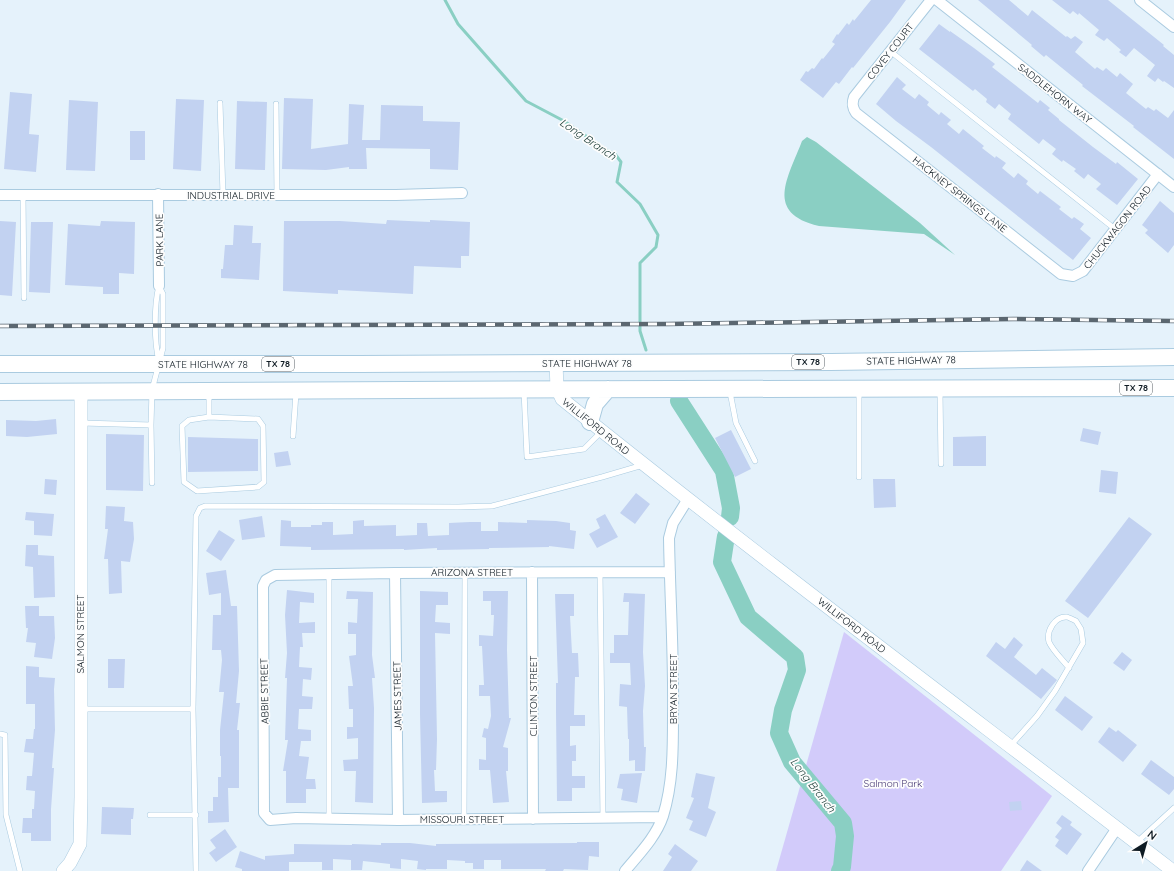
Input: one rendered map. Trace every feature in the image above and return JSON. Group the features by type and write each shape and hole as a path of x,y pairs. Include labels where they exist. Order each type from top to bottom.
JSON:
{"main road":[{"name":"STATE HIGHWAY 78","path":"0,364 823,362 1174,357"},
{"name":"TX 78","path":"0,392 208,389 1174,388"},
{"path":"596,426 592,412 595,404 608,389"}],"street":[{"name":"COVEY COURT","path":"852,104 854,97 931,0"},
{"name":"SADDLEHORN WAY","path":"937,0 1174,187"},
{"path":"1140,0 1174,27"},
{"name":"HACKNEY SPRINGS LANE","path":"852,104 856,113 1061,274 1073,276"},
{"name":"CHUCKWAGON ROAD","path":"1073,276 1083,270 1158,174"},
{"name":"INDUSTRIAL DRIVE","path":"0,195 396,195 462,193"},
{"name":"PARK LANE","path":"158,194 159,286"},
{"name":"WILLIFORD ROAD","path":"556,363 556,388 562,399 688,499 1173,871"},
{"name":"SALMON STREET","path":"62,871 70,863 80,844 81,391"},
{"name":"BRYAN STREET","path":"625,871 650,839 662,817 670,787 673,739 674,670 669,538 673,523 688,499"},
{"name":"ARIZONA STREET","path":"275,575 465,572 670,572"},
{"name":"CLINTON STREET","path":"532,572 534,819"},
{"name":"JAMES STREET","path":"395,573 398,820"},
{"name":"ABBIE STREET","path":"264,813 263,586 266,580 275,575"},
{"name":"MISSOURI STREET","path":"264,813 270,820 296,818 398,820 662,817"},
{"path":"1088,871 1117,828"}],"lane":[{"path":"890,51 1115,229"},
{"path":"220,103 223,194"},
{"path":"276,104 277,195"},
{"path":"23,195 24,298"},
{"name":"PARK LANE","path":"152,483 152,390 163,348 163,294 159,286"},
{"path":"940,388 941,464"},
{"path":"208,389 209,417"},
{"path":"524,389 527,458 584,449 592,442 596,426"},
{"path":"730,389 736,422 755,461"},
{"path":"859,389 860,477"},
{"path":"293,436 296,390"},
{"path":"209,417 258,419 263,426 264,482 258,487 197,491 184,482 182,426 189,420 209,417"},
{"path":"81,423 151,425"},
{"path":"196,871 193,709 196,516 200,508 205,506 492,506 602,477 644,464"},
{"path":"464,819 465,572"},
{"path":"600,572 603,818"},
{"path":"329,574 329,819"},
{"path":"1010,746 1037,716 1055,691 1069,668 1083,643 1081,629 1076,620 1067,617 1059,618 1053,625 1049,632 1049,642 1069,668"},
{"path":"80,709 193,709"},
{"path":"0,734 5,735 6,815 20,871"},
{"path":"1137,843 1174,808"},
{"path":"150,815 196,815"}],"green space":[{"name":"Salmon Park","path":"844,632 1052,796 1001,871 776,871"}],"shaded area":[{"path":"807,137 816,142 920,223 955,255 924,234 819,226 802,220 791,212 786,203 785,192 787,181 802,141"}],"building":[{"path":"871,0 906,0 853,68 852,67 839,84 836,82 823,98 800,80 806,71 808,72 812,68 814,69 822,58 823,59 835,44 832,42 837,34 838,35 847,23 849,25 853,19 854,21"},
{"path":"978,0 1009,0 1028,16 1032,10 1066,37 1067,36 1071,39 1075,36 1083,42 1075,52 1095,69 1097,67 1103,71 1106,68 1117,77 1120,73 1133,84 1126,93 1146,109 1148,107 1154,111 1156,109 1168,118 1174,110 1174,159 1082,86 1083,85 1046,55 1044,57 1031,46 1032,45"},
{"path":"1052,0 1108,0 1164,45 1163,46 1174,55 1174,88 1158,78 1155,82 1147,76 1155,65 1134,48 1126,57 1119,52 1121,50 1107,38 1104,41 1095,35 1099,30 1079,13 1078,15 1073,11 1070,14"},
{"path":"939,24 995,64 992,67 1038,103 1040,100 1050,108 1048,110 1059,120 1093,147 1116,164 1117,162 1138,179 1117,205 1096,189 1101,184 1088,174 1084,179 1074,171 1076,169 1063,160 1062,162 1052,154 1056,149 1043,139 1039,144 1008,119 1011,114 999,104 995,109 986,102 987,99 975,89 973,91 919,49"},
{"path":"897,77 906,85 902,89 915,99 919,94 929,102 927,105 939,115 941,112 951,120 947,124 959,134 963,129 984,146 982,148 995,158 996,156 1006,163 1002,168 1014,178 1018,173 1028,181 1026,184 1038,194 1040,191 1061,207 1059,209 1072,219 1074,217 1084,224 1080,229 1091,238 1073,260 876,104"},
{"path":"10,92 32,94 29,134 39,135 36,172 4,169"},
{"path":"284,98 313,99 311,149 348,144 349,104 364,105 362,140 380,140 381,105 423,106 423,121 460,122 458,170 430,169 430,149 366,148 367,169 349,169 349,167 326,170 282,169"},
{"path":"176,99 204,100 201,171 173,169"},
{"path":"69,100 98,102 95,171 66,170"},
{"path":"237,101 267,102 265,170 235,169"},
{"path":"130,131 145,131 145,160 130,160"},
{"path":"1160,201 1174,213 1174,245 1168,253 1145,233 1148,230 1142,225"},
{"path":"387,220 470,222 469,256 461,256 461,268 414,266 413,294 338,290 338,294 283,291 284,221 340,221 386,224"},
{"path":"0,221 16,222 12,296 0,295"},
{"path":"101,221 135,222 134,274 119,273 119,294 103,294 103,287 65,285 68,224 100,226"},
{"path":"31,222 53,222 50,293 29,292"},
{"path":"234,225 253,226 252,243 261,243 259,280 221,278 225,245 233,245"},
{"path":"56,419 57,434 27,437 6,436 6,420 36,421"},
{"path":"1083,428 1101,432 1098,445 1080,441"},
{"path":"731,430 751,469 735,477 715,438"},
{"path":"106,434 144,435 143,491 106,490"},
{"path":"986,436 986,466 953,466 953,437"},
{"path":"188,437 258,439 258,471 188,472"},
{"path":"288,451 291,465 276,467 274,453"},
{"path":"1101,470 1118,472 1116,494 1099,492"},
{"path":"45,479 57,480 56,495 44,494"},
{"path":"873,479 895,479 896,507 874,508"},
{"path":"636,493 650,504 635,524 620,513"},
{"path":"106,506 125,507 124,521 133,522 134,539 130,562 121,561 122,593 109,594 108,559 104,559 108,529 105,529"},
{"path":"26,512 54,514 52,536 34,535 34,521 25,520"},
{"path":"605,514 618,537 597,548 589,534 600,528 596,519"},
{"path":"262,516 265,537 242,540 239,520"},
{"path":"1129,517 1152,534 1088,618 1065,601"},
{"path":"281,520 291,521 291,527 311,527 311,525 322,525 322,522 333,522 333,535 353,534 353,521 364,520 364,526 396,525 396,536 417,535 417,523 427,523 428,536 449,535 449,523 481,522 481,531 498,531 498,522 527,523 527,520 570,523 570,530 576,531 574,549 549,546 437,550 437,548 404,550 311,550 311,547 280,546"},
{"path":"219,530 235,540 221,561 206,551"},
{"path":"26,545 38,545 38,555 54,556 55,597 34,598 33,567 25,566"},
{"path":"226,570 231,606 237,606 239,671 236,703 240,703 237,730 239,730 239,788 228,788 229,822 208,823 208,811 213,811 213,797 218,797 218,777 221,777 220,730 224,692 219,692 222,660 221,650 212,650 213,615 221,615 221,593 209,595 206,573"},
{"path":"287,590 314,593 314,603 300,602 299,623 315,622 315,633 302,633 303,647 300,647 299,667 312,668 311,680 303,679 302,696 313,697 312,709 299,709 298,729 311,730 311,741 301,741 299,756 309,757 306,779 315,779 316,789 306,789 306,803 286,803 286,771 283,771 288,740 285,740 287,678 285,678 287,653 285,615"},
{"path":"347,591 373,592 372,655 375,678 372,678 374,708 373,803 355,802 356,771 344,771 343,760 358,759 358,738 347,739 347,727 353,727 353,709 349,709 348,686 353,686 349,656 356,655 356,634 348,634 348,622 357,623 358,599 346,599"},
{"path":"420,591 448,592 448,605 436,605 435,622 450,623 450,634 435,633 437,739 436,770 434,770 435,791 447,791 447,802 422,803"},
{"path":"483,591 508,591 507,650 509,718 511,718 503,747 508,748 508,771 506,771 509,802 493,803 490,770 479,770 479,759 486,760 486,738 482,737 484,728 488,729 491,716 490,696 479,696 479,685 484,685 482,646 479,646 479,635 493,636 494,615 491,615 491,601 483,601"},
{"path":"624,593 645,594 643,652 645,686 643,711 644,747 646,747 645,771 635,771 635,760 629,761 627,707 619,706 620,684 631,685 630,663 610,663 610,653 614,653 614,635 628,635 629,602 623,602"},
{"path":"555,594 574,594 574,616 570,616 572,653 578,653 579,677 575,677 574,715 585,715 585,726 570,726 570,746 576,745 576,761 572,761 572,776 585,776 585,788 572,788 572,801 557,801 556,683 558,683"},
{"path":"25,606 39,606 39,616 54,616 55,638 52,659 34,657 36,643 26,642 28,628 26,628"},
{"path":"1014,637 1023,645 1014,657 1036,675 1042,668 1057,680 1041,699 986,656 996,642 1005,649"},
{"path":"1122,652 1132,660 1124,671 1113,663"},
{"path":"108,659 125,659 124,688 108,688"},
{"path":"26,666 39,667 39,677 55,678 55,730 52,768 54,768 51,809 51,841 31,841 31,833 22,833 23,818 32,818 35,791 26,790 27,776 32,776 34,753 24,752 26,739 33,739 35,729 35,704 26,704"},
{"path":"1065,696 1093,717 1082,731 1055,710"},
{"path":"1109,727 1116,732 1118,730 1137,745 1123,762 1098,742"},
{"path":"1151,760 1174,777 1174,789 1169,795 1141,774"},
{"path":"642,773 637,803 621,800 623,789 617,788 620,774"},
{"path":"696,773 715,777 708,808 716,812 706,837 689,830 693,821 686,818 694,798 691,797"},
{"path":"1021,801 1022,810 1010,811 1009,802"},
{"path":"102,807 134,808 133,819 131,819 131,835 101,834"},
{"path":"1062,815 1072,822 1070,825 1082,834 1067,855 1055,846 1059,840 1055,837 1062,828 1056,823"},
{"path":"225,829 237,847 216,862 209,853 216,848 210,840"},
{"path":"599,842 599,857 589,856 588,870 564,869 563,871 545,871 546,869 501,869 501,860 484,860 484,869 473,869 473,863 447,860 447,869 426,870 417,869 418,861 401,859 401,869 390,868 390,864 363,861 362,870 351,870 351,860 333,859 333,870 322,870 322,862 289,862 289,871 242,871 242,869 235,867 240,851 265,860 265,856 294,854 294,844 381,845 381,843 410,843 436,846 436,844"},
{"path":"675,844 698,861 691,871 663,871 672,857 668,854"},
{"path":"1027,860 1042,871 1020,871"}],"waterway":[{"name":"Long Branch","path":"445,0 458,24 526,101 564,121 608,151 615,154 621,162 617,182 640,204 658,235 656,247 640,263 640,331 646,350"},
{"name":"Long Branch","path":"679,401 724,471 731,508 730,517"},
{"name":"Long Branch","path":"726,536 722,562 748,617 795,657 797,670 783,710 779,733 792,762 843,823 845,836 842,867 840,871"}],"railway":[{"path":"0,326 668,324 1013,319 1174,321"}]}
